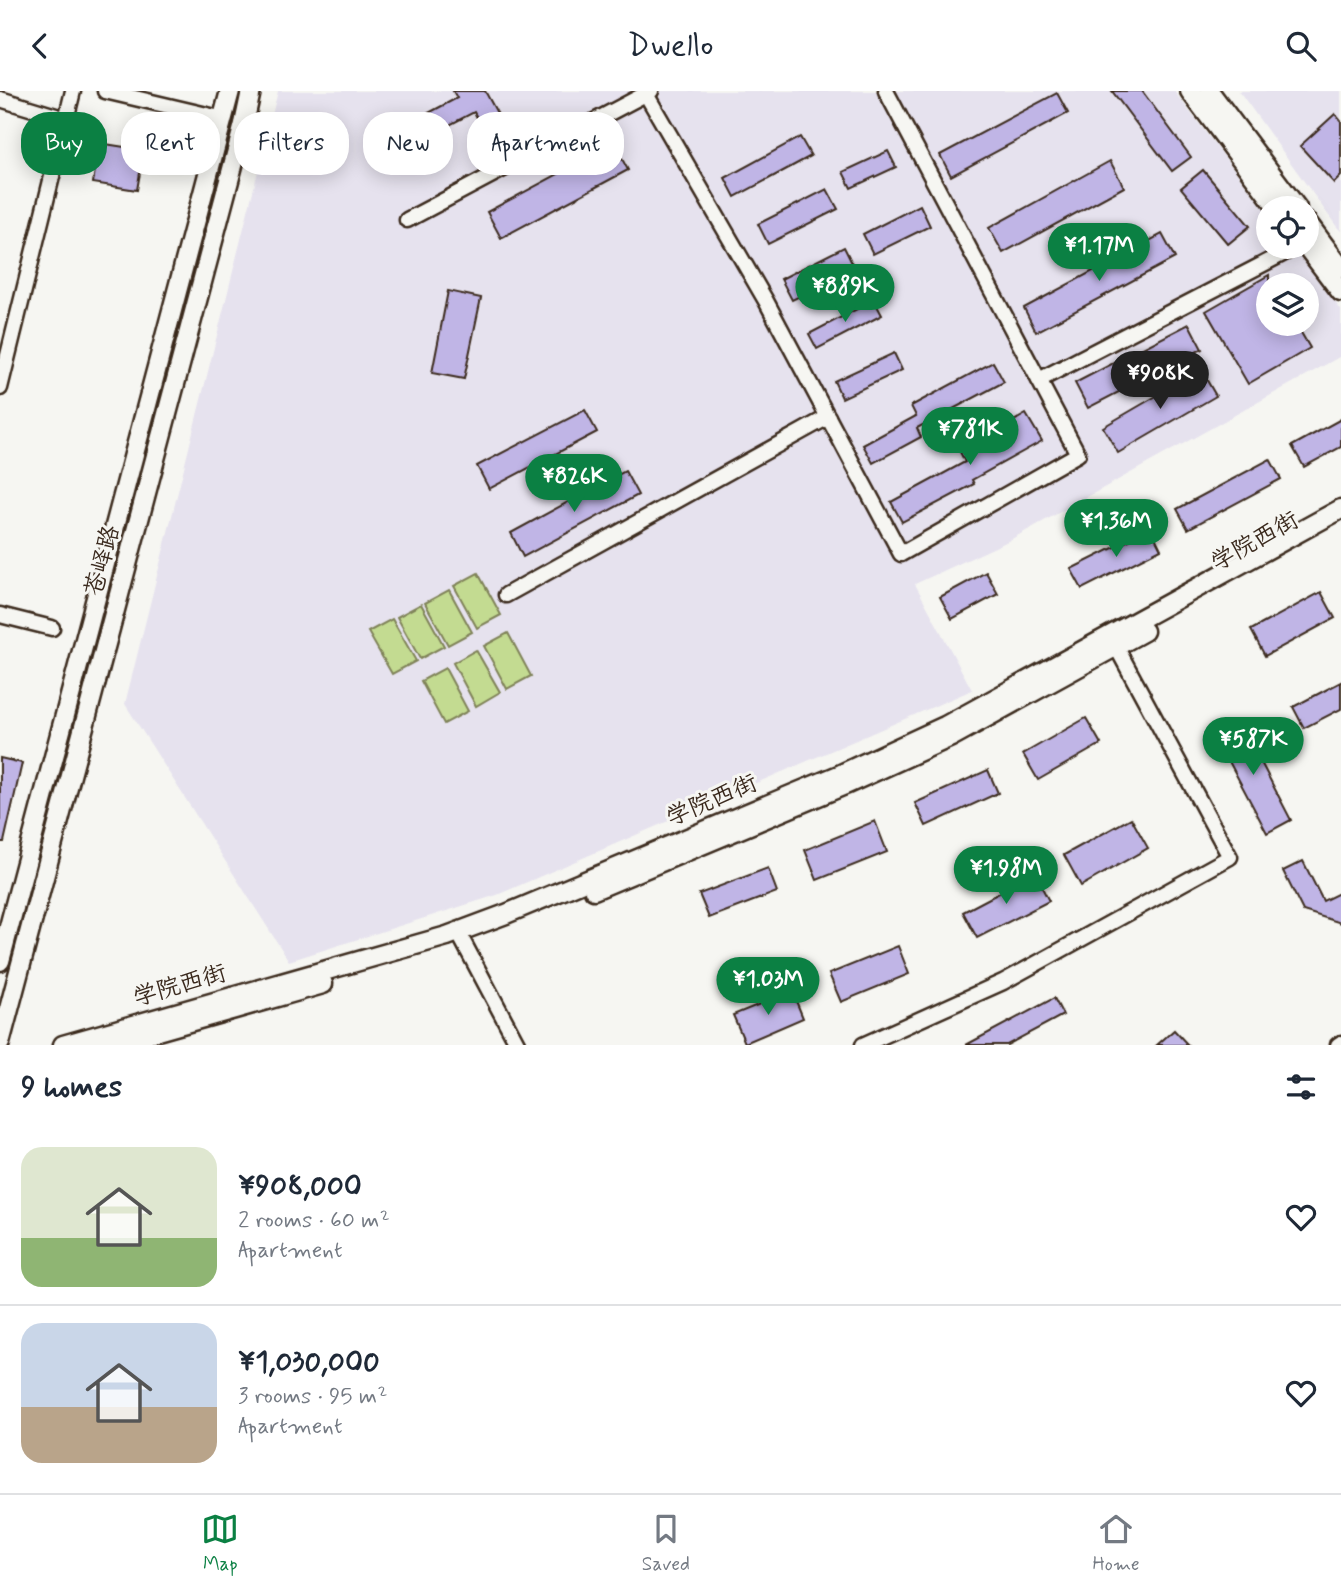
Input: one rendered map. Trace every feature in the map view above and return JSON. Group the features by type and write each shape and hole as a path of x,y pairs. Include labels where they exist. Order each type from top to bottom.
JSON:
{"main road":[{"name":"苍峄路","path":"0,961 230,91"},
{"name":"苍峄路","path":"0,1043 251,91"},
{"path":"1190,91 1269,196"},
{"path":"1209,91 1288,196"},
{"path":"1319,246 1341,268"},
{"path":"1319,253 1341,292"},
{"name":"学院西街","path":"63,1045 522,920 857,780 951,737 1341,509"},
{"name":"学院西街","path":"1113,641 1341,522"},
{"name":"学院西街","path":"108,1045 437,951 461,937"}],"street":[{"path":"68,112 73,91"},
{"path":"105,91 224,119"},
{"path":"407,221 648,92 766,301 901,554 1078,454 886,91"},
{"path":"0,99 43,112"},
{"path":"0,388 52,175"},
{"path":"1039,380 1273,259"},
{"path":"506,595 828,417"},
{"path":"0,615 52,628"},
{"path":"863,1045 1003,982 1230,857 1113,641"},
{"path":"461,937 518,1045"}],"shaded area":[{"path":"278,91 1174,91 1256,198 1256,259 1302,259 1313,273 1256,273 1256,336 1319,336 1319,281 1341,310 1341,356 1008,541 915,584 972,690 497,895 289,961 125,704 257,175 349,175 349,112 273,112"},
{"path":"1239,91 1341,91 1341,231 1319,202 1319,196 1315,196"}],"green space":[{"path":"478,573 501,615 477,628 454,586"},
{"path":"449,590 472,632 448,645 425,603"},
{"path":"421,604 444,646 420,659 397,617"},
{"path":"392,619 416,661 392,674 368,632"},
{"path":"508,633 531,676 507,689 484,646"},
{"path":"476,650 500,692 476,706 453,663"},
{"path":"445,668 468,711 444,724 421,681"}],"building":[{"path":"453,91 485,91 496,112 467,112 467,116 453,123 453,112 430,112 457,98"},
{"path":"1112,91 1142,91 1191,157 1172,171"},
{"path":"1057,93 1068,113 951,176 940,155"},
{"path":"1335,114 1341,121 1341,176 1334,183 1300,146"},
{"path":"800,137 811,156 735,197 725,178"},
{"path":"107,144 121,146 121,175 140,175 137,190 93,183 94,175 107,175"},
{"path":"888,151 896,167 851,188 843,172"},
{"path":"1110,161 1124,187 1003,253 989,228"},
{"path":"1203,170 1250,226 1228,244 1181,188"},
{"path":"556,175 619,175 501,238 487,212"},
{"path":"827,189 838,209 768,244 758,224"},
{"path":"920,205 930,226 873,254 863,234"},
{"path":"1162,234 1175,258 1036,332 1024,308"},
{"path":"844,247 855,269 792,300 781,279"},
{"path":"1256,282 1256,336 1303,336 1310,348 1248,384 1206,311"},
{"path":"448,291 481,298 464,379 432,373"},
{"path":"874,300 882,315 817,349 809,334"},
{"path":"1189,324 1202,349 1088,408 1075,383"},
{"path":"894,353 902,370 842,398 834,381"},
{"path":"993,362 1004,382 917,428 921,437 873,463 863,445 916,416 911,406"},
{"path":"1201,370 1216,396 1118,453 1103,427"},
{"path":"585,410 597,432 489,489 477,466"},
{"path":"1026,414 1042,441 972,480 974,484 902,522 891,502 965,462 960,452"},
{"path":"1341,419 1341,447 1304,467 1292,446"},
{"path":"1270,459 1281,479 1188,529 1177,509"},
{"path":"625,471 638,495 523,557 511,533"},
{"path":"1151,529 1161,549 1082,589 1071,569"},
{"path":"986,572 998,594 952,619 940,597"},
{"path":"1321,592 1335,618 1265,656 1251,630"},
{"path":"1341,682 1341,709 1304,728 1293,707"},
{"path":"1086,718 1101,744 1038,780 1023,754"},
{"path":"1240,722 1291,820 1267,833 1215,735"},
{"path":"0,758 22,763 4,842 0,842"},
{"path":"988,770 998,793 926,826 915,803"},
{"path":"1131,818 1148,848 1081,886 1064,855"},
{"path":"875,821 887,852 817,880 805,850"},
{"path":"1303,861 1323,901 1341,892 1341,923 1303,911 1283,871"},
{"path":"768,868 777,892 709,918 699,894"},
{"path":"1035,874 1049,901 977,938 963,912"},
{"path":"898,946 909,974 841,1002 829,974"},
{"path":"792,991 803,1018 745,1043 733,1015"},
{"path":"1054,998 1063,1015 1007,1045 966,1045"},
{"path":"1174,1030 1188,1045 1157,1045"}]}
